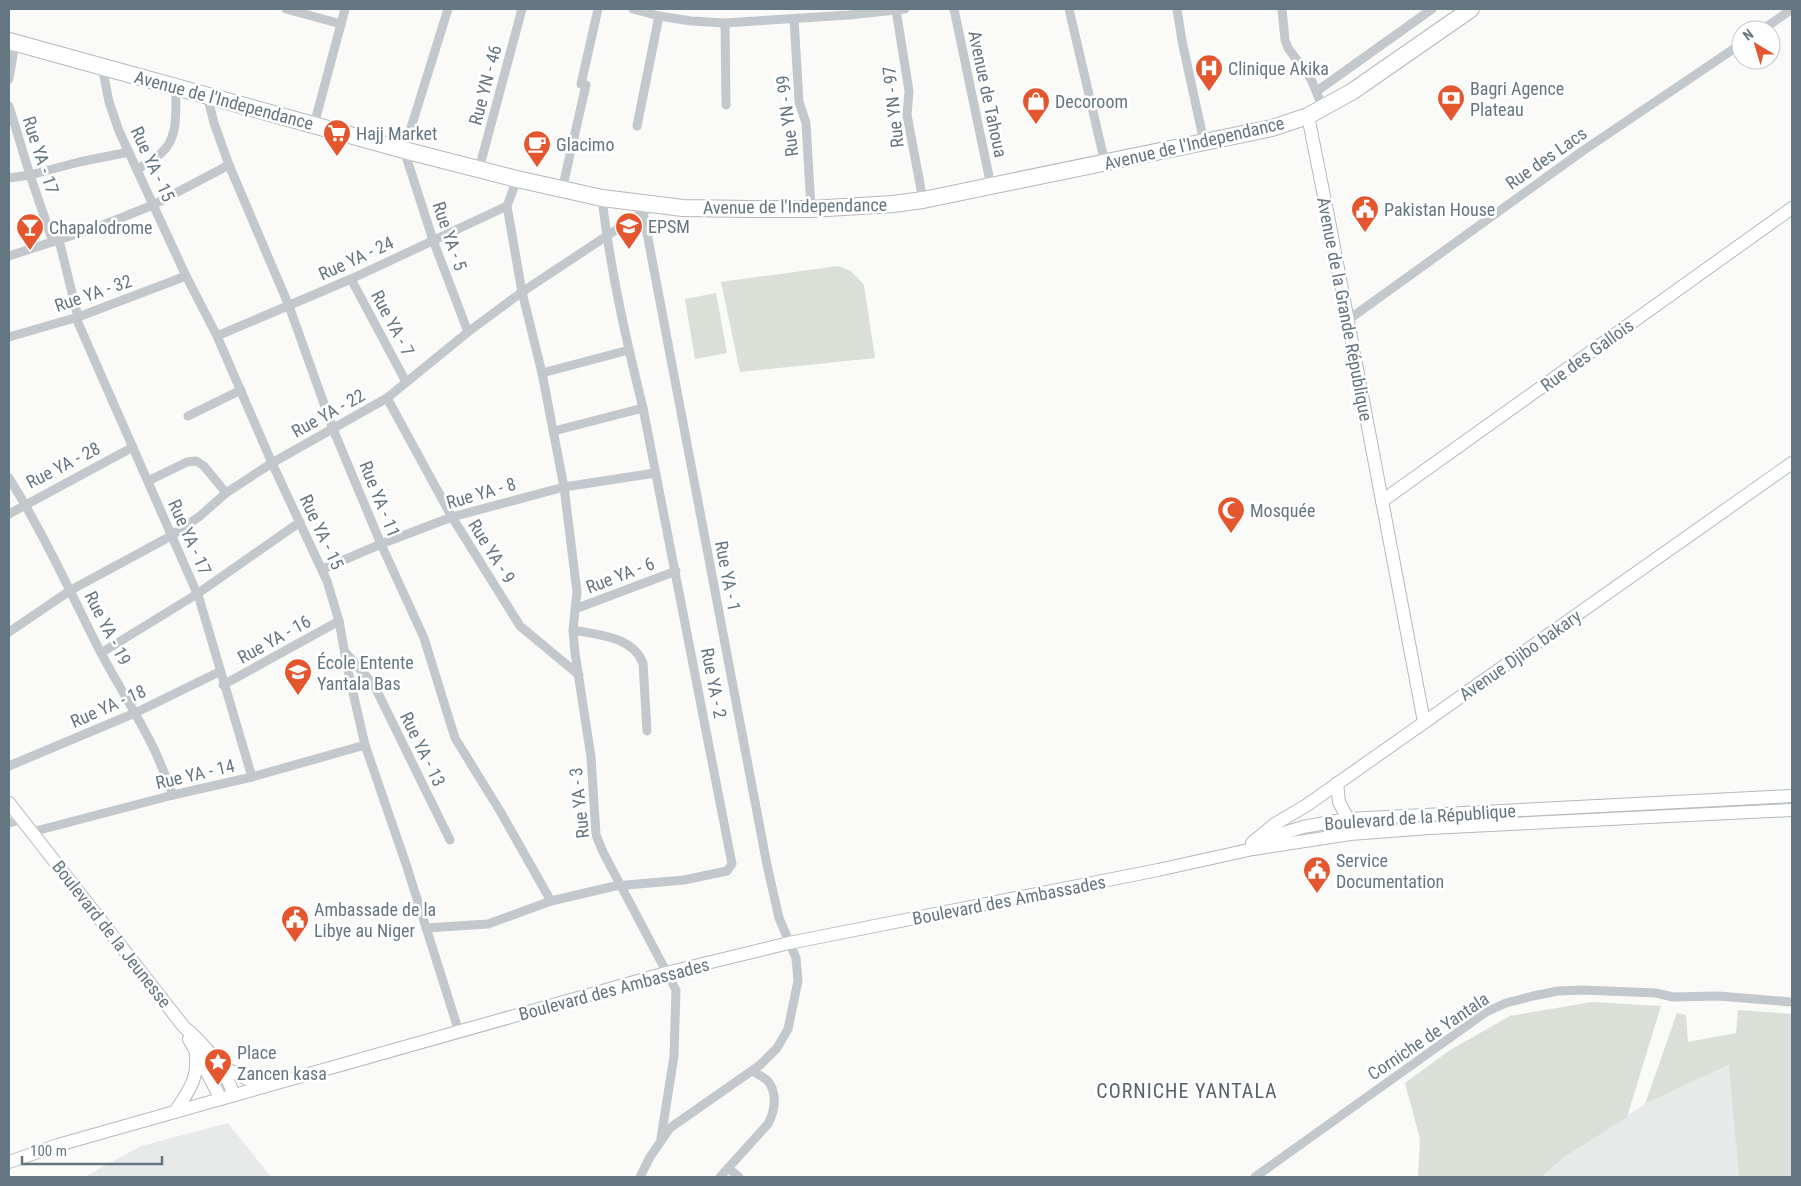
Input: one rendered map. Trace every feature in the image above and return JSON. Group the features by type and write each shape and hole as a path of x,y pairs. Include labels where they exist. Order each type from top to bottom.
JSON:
{"highway":[{"name":"Avenue de l'Independance","path":"12,42 404,150 562,190 648,209 811,209 893,204 923,200 1272,128 1308,116 1353,91 1463,11"}],"main road":[{"name":"Avenue de la Grande République","path":"1308,116 1424,722"},
{"name":"Rue des Gallois","path":"1382,502 1792,208"},
{"name":"Avenue Djibo bakary","path":"1253,846 1267,830 1307,805 1792,463"},
{"path":"1337,783 1339,802 1348,819 1350,834"},
{"name":"Boulevard de la République","path":"1253,846 1350,834 1616,813 1744,799 1792,796"},
{"path":"1742,813 1744,799"},
{"name":"Boulevard de la Jeunesse","path":"9,803 184,1027 196,1038 217,1064 230,1085 227,1097"},
{"name":"Boulevard de la République","path":"1229,854 1303,827 1348,819 1428,815 1742,813 1792,810"},
{"path":"1428,815 1429,828"},
{"name":"Boulevard des Ambassades","path":"9,1162 58,1145 666,973 789,943 1149,872 1229,854"},
{"path":"184,1027 196,1051 227,1097"},
{"path":"176,1112 195,1079 197,1072 196,1051"},
{"path":"217,1064 264,1087"}],"street":[{"path":"286,9 341,24"},
{"path":"314,125 345,9"},
{"path":"404,150 448,9"},
{"name":"Rue YN - 46","path":"479,169 522,9"},
{"path":"562,190 598,9"},
{"path":"633,9 690,21 724,23 901,10"},
{"name":"Avenue de Tahoua","path":"954,9 991,186"},
{"path":"1069,9 1105,163"},
{"path":"1178,9 1182,41 1204,142"},
{"path":"1282,9 1285,40 1288,48 1311,79 1323,108"},
{"path":"1317,91 1432,9"},
{"path":"1776,20 1792,9"},
{"name":"Rue YN - 97","path":"901,10 909,91 907,115 923,200"},
{"path":"637,126 659,16"},
{"name":"Rue YN - 99","path":"794,19 799,102 806,132 811,209"},
{"path":"724,23 726,105"},
{"path":"9,79 12,42"},
{"name":"Rue des Lacs","path":"1348,320 1584,150 1731,51"},
{"name":"Rue YA - 15","path":"102,66 112,115 186,276 217,336 272,463 322,569 340,621 365,746 459,1032"},
{"path":"138,169 161,153 170,142 175,126 176,87"},
{"name":"Rue YA - 11","path":"207,95 214,123 229,165 289,306 334,429 380,544 424,638 455,738 500,811 551,901"},
{"name":"Rue YA - 17","path":"9,106 30,175 56,241 77,317 197,594 252,777"},
{"name":"Rue YA - 5","path":"404,150 433,240 468,332"},
{"path":"9,178 30,175 79,162 129,152"},
{"path":"9,255 98,227 153,205 229,165"},
{"path":"507,206 517,179"},
{"name":"Rue YA - 2","path":"426,928 488,924 551,901 620,885 684,880 727,871 732,864 676,571 655,473 644,408 629,350 606,237 602,198"},
{"name":"Rue YA - 24","path":"217,336 351,279 507,206"},
{"name":"Rue YA - 3","path":"507,206 522,292 542,373 564,487 577,592 573,630 590,757 596,834 603,852 676,990 674,1056 660,1140"},
{"name":"Rue YA - 22","path":"9,632 71,590 171,536 200,516 226,493 272,463 387,398 468,332 522,292 648,209"},
{"name":"Rue YA - 1","path":"648,209 767,865 779,918 789,943"},
{"name":"Rue YA - 32","path":"9,337 77,317 186,276"},
{"name":"Rue YA - 7","path":"351,279 406,382"},
{"path":"542,373 629,350"},
{"path":"188,416 241,390"},
{"name":"Rue YA - 9","path":"387,398 452,518 520,626 579,675"},
{"path":"554,431 644,408"},
{"name":"Rue YA - 28","path":"9,514 24,504 133,447"},
{"path":"148,482 187,462 196,460 204,466 226,493"},
{"name":"Rue YA - 8","path":"322,569 380,544 452,518 564,487 655,473"},
{"name":"Rue YA - 19","path":"9,478 71,590 101,653 135,713 154,750 173,795"},
{"path":"101,653 197,594 300,522"},
{"name":"Rue YA - 6","path":"575,609 676,571"},
{"name":"Rue YA - 16","path":"223,685 340,621"},
{"path":"573,630 624,642 640,655 643,663 647,730"},
{"name":"Rue YA - 13","path":"345,651 374,685 450,840"},
{"name":"Rue YA - 18","path":"9,766 135,713 219,672"},
{"name":"Rue YA - 14","path":"32,832 173,795 252,777 365,746"},
{"path":"9,823 22,819"},
{"path":"640,1177 660,1140 670,1128 753,1070 777,1048 788,1029 798,981 796,958 789,943"},
{"name":"Corniche de Yantala","path":"1255,1177 1486,1012 1506,1003 1549,993 1582,990 1656,993 1673,997 1718,996 1792,1002"},
{"path":"720,1177 768,1124 773,1115 775,1105 770,1085 753,1070"},
{"path":"728,1168 739,1177"}],"shaded area":[{"path":"838,266 851,271 864,285 875,358 740,372 721,282"},
{"path":"716,293 727,353 695,359 685,299"},
{"path":"1592,1002 1661,1006 1627,1117 1566,1156 1541,1177 1418,1177 1420,1139 1405,1083 1450,1050 1510,1016"},
{"path":"1738,1010 1792,1014 1792,1177 1739,1177 1729,1065 1645,1104 1677,1013 1686,1015 1688,1042 1736,1033"},
{"path":"1730,1065 1739,1177 1541,1177 1566,1156 1645,1104"},
{"path":"228,1123 271,1177 84,1177 141,1146"}],"place":[{"name":"Clinique Akika","path":"1209,92"},
{"name":"Bagri Agence Plateau","path":"1451,122"},
{"name":"Decoroom","path":"1036,125"},
{"name":"Hajj Market","path":"337,157"},
{"name":"Glacimo","path":"537,168"},
{"name":"Pakistan House","path":"1365,233"},
{"name":"EPSM","path":"629,250"},
{"name":"Chapalodrome","path":"30,251"},
{"name":"Mosquée","path":"1231,534"},
{"name":"École Entente Yantala Bas","path":"298,696"},
{"name":"Service Documentation","path":"1317,894"},
{"name":"Ambassade de la Libye au Niger","path":"295,943"},
{"name":"Place Zancen kasa","path":"218,1086"}],"district":[{"name":"CORNICHE YANTALA","path":"1187,1091"}]}
